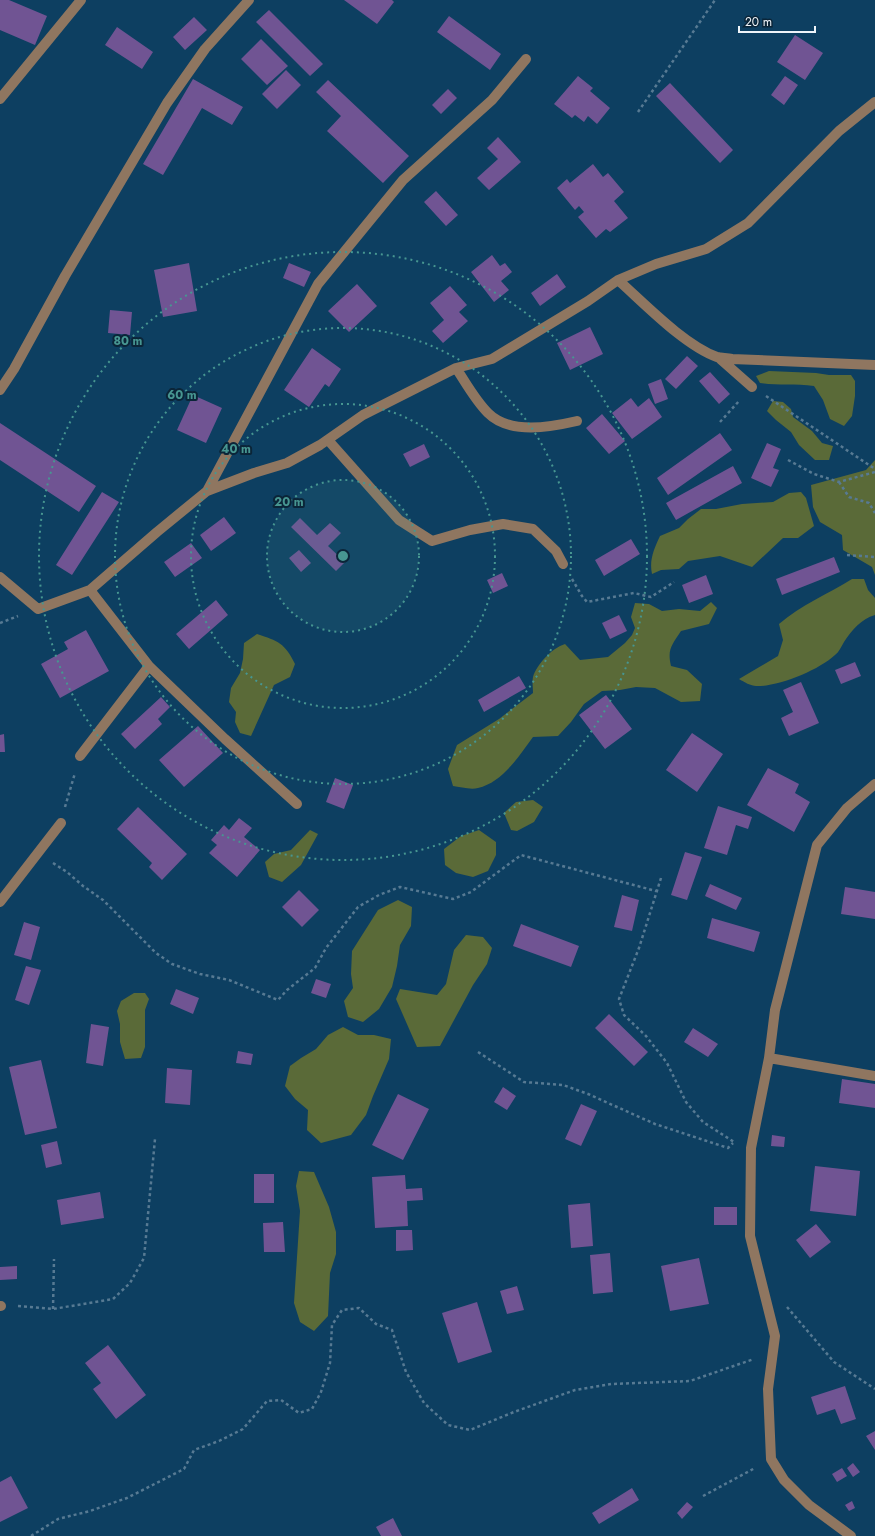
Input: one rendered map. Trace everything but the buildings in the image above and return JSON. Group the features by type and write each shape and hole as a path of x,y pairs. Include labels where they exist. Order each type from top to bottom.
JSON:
{"street":[{"path":"0,99 81,0"},
{"path":"0,390 14,369 69,270 167,103 205,49 249,0"},
{"path":"206,491 318,284 403,180 492,100 526,59"},
{"path":"0,577 38,609 90,590 206,491 254,473 287,463 328,440 363,415 456,368 492,359 588,301 618,280 656,264 706,249 748,223 839,131 875,102"},
{"path":"618,280 679,334 703,351 718,357 732,359 875,365"},
{"path":"718,357 752,387"},
{"path":"456,368 474,397 489,414 503,423 532,428 559,426 577,421"},
{"path":"328,440 399,520 432,541 470,530 503,524 533,529 556,551 563,564"},
{"path":"90,590 149,666 225,739 297,804"},
{"path":"80,756 149,666"},
{"path":"851,1536 809,1505 784,1480 771,1459 768,1389 775,1336 750,1236 751,1148 768,1058 774,1010 817,845 847,808 875,784"},
{"path":"0,902 61,822"},
{"path":"768,1058 875,1076"}],"path":[{"path":"638,112 715,0"},
{"path":"720,422 752,387 875,470"},
{"path":"788,460 814,474 839,482 875,470"},
{"path":"839,482 849,497 869,503 875,513"},
{"path":"847,555 875,557"},
{"path":"563,564 587,602 634,594 651,597 674,582"},
{"path":"61,822 80,756"},
{"path":"37,854 67,872 83,886 103,900 156,953 172,964 200,974 229,980 278,1000 287,990 315,968 326,948 358,907 379,895 400,887 453,899 470,892 521,855 656,891"},
{"path":"478,1052 524,1082 563,1085 588,1094 655,1124 728,1148 734,1142 703,1122 686,1102 667,1063 646,1036 624,1016 620,998 639,948 661,878"},
{"path":"0,1306 53,1308 113,1300 130,1283 144,1258 155,1139"},
{"path":"53,1308 54,1259"},
{"path":"768,1307 784,1304 834,1362 875,1389"},
{"path":"31,1536 58,1520 127,1498 184,1469 194,1450 219,1441 242,1429 267,1401 281,1400 299,1413 312,1409 321,1392 330,1363 332,1325 342,1310 359,1308 376,1324 392,1330 406,1372 424,1403 448,1425 470,1430 575,1390 611,1384 690,1381 773,1352"},
{"path":"703,1496 771,1459"}],"green space":[{"path":"769,371 851,375 855,381 855,396 852,416 844,426 830,419 823,400 814,386 760,383 756,376"},
{"path":"773,401 783,402 791,409 793,417 812,431 822,443 833,446 829,460 815,460 799,445 791,432 767,411"},
{"path":"875,460 875,575 872,567 843,550 842,535 820,522 813,507 811,485 866,470"},
{"path":"801,492 806,498 814,526 798,538 783,538 752,567 720,556 688,561 679,569 661,570 652,574 652,559 660,536 679,528 701,509 716,509 742,504 773,502 789,493"},
{"path":"852,579 864,579 868,590 875,598 875,615 865,619 854,629 836,654 828,661 809,672 775,684 754,686 739,679 778,656 783,640 779,624 805,605"},
{"path":"711,602 717,608 709,624 681,631 670,651 671,666 687,670 702,684 700,701 681,702 655,688 636,687 602,691 584,704 571,722 558,736 533,737 510,767 495,780 487,785 475,789 453,786 448,769 457,745 499,719 533,693 533,677 535,672 541,662 555,649 565,644 580,660 608,657 632,635 635,628 631,617 635,603 649,604 662,611 679,609 700,611"},
{"path":"257,634 276,641 284,647 295,664 290,677 274,685 251,736 240,733 235,722 236,712 229,702 231,688 240,673 244,643"},
{"path":"533,800 543,807 534,822 517,831 511,830 504,813 516,802"},
{"path":"310,830 318,834 301,865 282,882 269,877 265,862 274,854 291,850"},
{"path":"479,830 496,842 496,855 488,871 473,877 456,873 445,865 444,849 461,836"},
{"path":"398,900 412,907 411,926 400,945 392,987 379,1009 363,1022 348,1017 344,1001 353,988 351,974 352,951 378,910"},
{"path":"466,935 483,937 492,948 487,964 473,985 440,1046 417,1047 396,999 400,989 437,995 446,984 454,950"},
{"path":"134,993 145,993 149,999 145,1010 145,1047 141,1058 125,1059 120,1042 120,1024 117,1011 121,1001"},
{"path":"343,1027 358,1035 374,1035 391,1039 389,1059 366,1115 351,1135 321,1143 307,1130 308,1110 295,1099 285,1086 290,1066 316,1049 328,1035"},
{"path":"299,1171 314,1172 329,1207 336,1232 336,1254 330,1273 328,1316 314,1331 300,1322 294,1303 300,1211 296,1186"}]}
